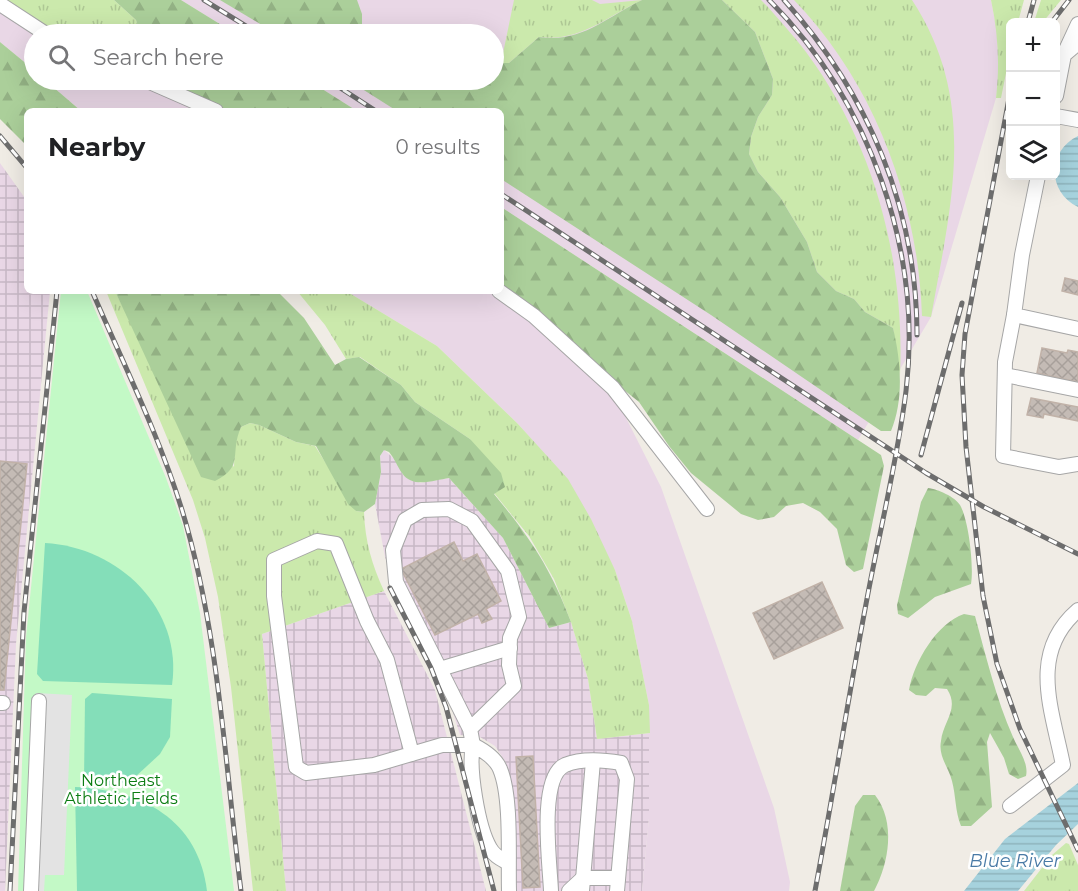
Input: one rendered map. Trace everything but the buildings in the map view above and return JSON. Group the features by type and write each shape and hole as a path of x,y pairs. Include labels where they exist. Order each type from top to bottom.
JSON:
{"lane":[{"path":"0,4 31,24"},
{"path":"1060,76 1064,55 1078,24"},
{"path":"1064,55 1078,43"},
{"path":"168,90 209,108"},
{"path":"1060,117 1078,120"},
{"path":"1037,180 1022,255 1005,375 1003,456 1059,467 1078,464"},
{"path":"503,294 534,316 613,388 707,509"},
{"path":"1014,315 1078,329"},
{"path":"1005,375 1078,390"},
{"path":"470,729 514,686 510,638 519,617 508,571 472,521 449,509 423,510 405,520 393,550 396,582 470,729 473,746 470,761 489,847 497,857 508,863"},
{"path":"412,754 387,660 336,544 317,541 274,560 274,596 296,767 306,772 374,765 412,754 442,745 473,746 484,750 500,767 505,788 509,891"},
{"path":"1010,806 1063,765 1046,676 1053,640 1067,620 1078,610"},
{"path":"440,669 510,648"},
{"path":"31,891 39,701"},
{"path":"583,885 593,761"},
{"path":"551,891 548,798 555,774 564,765 593,761 621,763 627,779 618,885 583,885 569,891"}],"shaded area":[{"path":"0,0 24,24 24,62 0,42"},
{"path":"181,0 991,0 997,30 999,75 996,98 931,317 858,440 504,209 504,108 352,108 324,90 504,90 504,24 220,24"},
{"path":"57,90 167,90 209,108 78,108"},
{"path":"0,163 24,197 24,294 50,294 16,644 5,891 0,891"},
{"path":"351,294 504,294 596,368 622,410 661,487 774,808 790,882 789,891 642,891 649,818 649,705 632,621 615,570 567,479 518,424 437,346"},
{"path":"384,450 397,461 403,475 420,483 449,478 503,538 549,628 571,622 588,679 597,739 650,733 649,818 642,891 516,891 510,778 505,761 495,746 480,737 460,735 444,683 395,585 385,557 375,504 381,472 380,456"},
{"path":"384,591 435,690 486,891 286,891 262,634"},
{"path":"36,693 72,695 64,875 45,875 44,891 25,891 33,699"}],"green space":[{"path":"1,0 114,0 136,20 137,24 37,24"},
{"path":"114,0 181,0 220,24 137,24 136,20"},
{"path":"220,0 357,0 362,14 362,24 260,24"},
{"path":"514,0 592,0 600,4 642,0 581,32 554,38 539,37 509,63 504,63 504,48"},
{"path":"642,0 722,0 755,32 773,79 772,95 758,117 751,137 749,154 758,172 780,197 807,242 817,272 836,291 854,299 865,312 893,328 900,380 898,406 891,431 881,431 711,315 504,181 504,108 392,108 364,90 504,90 504,63 509,63 539,37 568,36 593,28"},
{"path":"722,0 761,0 806,52 830,88 850,126 881,206 891,247 900,333 900,376 893,328 865,312 854,299 836,291 817,272 807,242 780,197 758,172 749,154 751,137 758,117 772,95 773,79 755,32"},
{"path":"794,0 912,0 933,38 946,77 953,116 954,155 946,235 931,317 922,316 919,273 912,230 887,146 848,69 823,33"},
{"path":"991,0 1024,0 1019,18 1006,18 1006,73 1001,98 996,98 998,49"},
{"path":"1041,0 1061,0 1046,18 1035,18"},
{"path":"0,42 24,62 24,90 57,90 78,108 24,108 24,143 0,119"},
{"path":"167,90 324,90 352,108 209,108"},
{"path":"504,209 881,455 884,466 863,569 854,572 846,565 837,529 820,512 803,503 786,506 774,517 758,520 741,514 691,473 639,402 504,293"},
{"name":"Northeast Athletic Fields","path":"61,294 88,294 166,478 183,526 200,613 234,891 18,891 26,637"},
{"path":"107,294 116,294 143,347 234,467 235,439 241,427 250,423 259,425 296,442 315,446 356,511 364,512 370,553 384,591 262,634 286,891 253,891 231,687 218,597 205,538 193,500"},
{"path":"116,294 280,294 304,318 335,365 346,359 359,357 401,385 415,402 470,439 501,473 505,487 494,494 519,525 538,554 571,622 549,628 503,538 449,478 424,482 412,481 406,478 393,457 384,450 380,456 381,472 375,504 364,512 356,511 348,504 316,446 296,442 250,423 241,427 235,458 230,470 215,481 201,477"},
{"path":"299,294 351,294 437,346 518,424 568,479 591,519 615,570 632,621 649,705 650,733 597,739 588,679 571,622 554,579 529,536 494,493 470,439 415,402 401,385 360,357 346,359 325,325"},
{"path":"928,488 946,494 960,505 970,544 971,584 935,597 908,618 898,614 897,605 921,502"},
{"path":"45,543 72,547 98,556 121,570 140,587 156,608 167,631 173,657 172,685 43,681 37,674"},
{"path":"964,614 975,616 996,693 1025,761 1027,771 1026,776 1018,779 1009,774 1004,758 990,733 987,742 992,807 971,826 961,826 952,781 940,746 951,709 951,696 947,689 935,688 926,696 916,695 909,690 921,656 928,645 945,626"},
{"path":"92,693 172,699 170,737 160,754 134,778 115,786 84,782 85,699"},
{"path":"75,787 123,794 163,813 179,827 192,845 201,866 207,891 77,891"},
{"path":"863,795 875,795 886,817 888,843 883,868 874,891 840,891 855,806"},
{"path":"1066,843 1069,844 1078,865 1078,891 1024,891 1052,855"}],"water":[{"path":"1078,136 1078,207 1068,200 1056,182 1056,180 1060,180 1060,153"},
{"name":"Blue River","path":"1078,783 1078,824 1056,845 1018,891 964,891 1005,839"}],"railway":[{"path":"204,0 243,24"},
{"path":"769,0 804,40 835,83 861,130 881,180 896,232 906,284 909,338 906,391 898,445 859,640 815,891"},
{"path":"784,0 814,36 840,74 863,114 882,155 897,198 908,243 915,288 917,335"},
{"path":"1029,18 1034,0"},
{"path":"1055,18 1069,0"},
{"path":"343,90 371,108"},
{"path":"1006,114 965,334 962,375 966,447 983,596 997,664 1020,729 1078,850"},
{"path":"0,136 24,164"},
{"path":"504,196 926,473 984,507 1078,554"},
{"path":"10,891 24,612 57,294"},
{"path":"93,294 163,454 195,556 213,651 241,891"},
{"path":"921,455 962,303"},
{"path":"390,588 431,668 446,707 494,891"}]}
